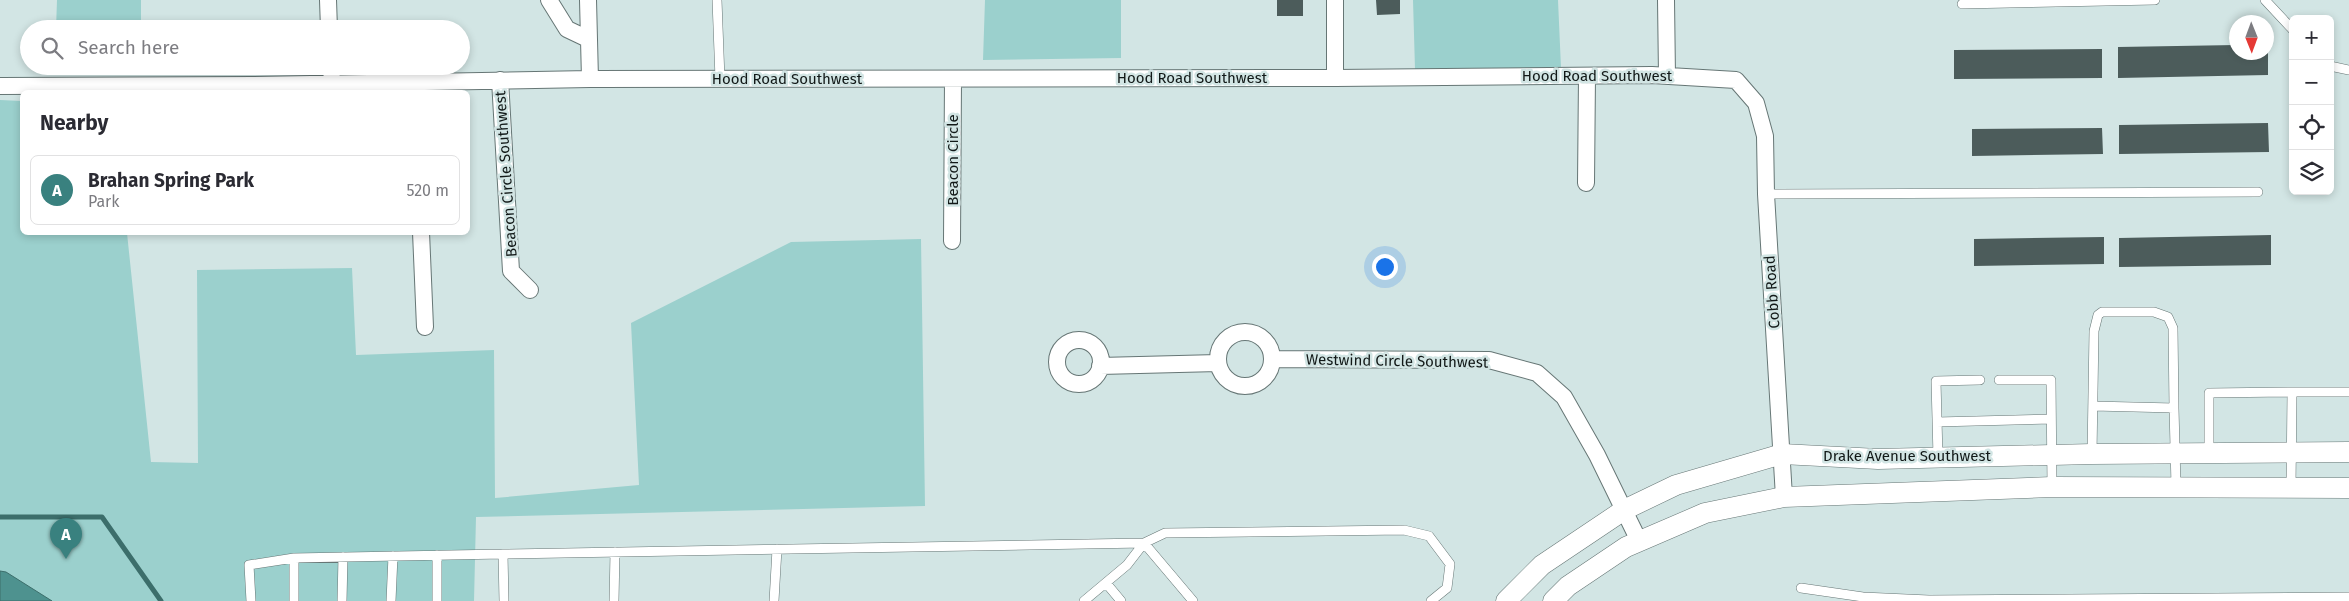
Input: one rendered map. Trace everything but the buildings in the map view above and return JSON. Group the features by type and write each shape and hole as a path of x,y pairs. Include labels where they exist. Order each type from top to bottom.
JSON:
{"street":[{"path":"328,0 329,20"},
{"path":"549,0 567,29 588,39"},
{"path":"588,0 590,79"},
{"path":"1335,0 1335,78"},
{"path":"1666,0 1667,76"},
{"path":"332,75 332,83"},
{"path":"1586,183 1587,76"},
{"name":"Hood Road Southwest","path":"500,80 1667,76 1736,80 1756,103 1763,130"},
{"name":"Beacon Circle","path":"952,241 954,79"},
{"path":"0,86 332,83 414,87 500,80"},
{"name":"Beacon Circle Southwest","path":"500,80 512,271 530,290"},
{"name":"Cobb Road","path":"1763,130 1765,136 1766,194 1784,496"},
{"path":"421,235 425,327"},
{"path":"1243,332 1260,337 1270,351 1272,360 1270,368 1259,382 1242,386 1226,379 1218,363 1221,346 1234,334 1243,332"},
{"name":"Westwind Circle Southwest","path":"1272,360 1489,360 1537,373 1564,397 1597,454 1639,541"},
{"path":"1100,366 1218,363"},
{"name":"Drake Avenue Southwest","path":"1506,601 1542,566 1624,510 1676,485 1782,454 1878,459 2092,454 2349,452"},
{"path":"1553,601 1576,580 1626,547 1639,541 1705,513 1784,496 2052,487 2349,488"}],"lane":[{"path":"716,0 720,79"},
{"path":"1962,4 2155,0"},
{"path":"2265,0 2289,26"},
{"path":"2334,67 2349,70"},
{"path":"1766,194 2258,192"},
{"path":"2092,454 2094,331 2098,315 2102,312 2154,312 2168,316 2173,328 2176,486"},
{"path":"1938,457 1936,381 1980,380"},
{"path":"1999,380 2051,380 2052,487"},
{"path":"2290,488 2292,392"},
{"path":"2209,453 2209,393 2349,392"},
{"path":"2093,406 2174,408"},
{"path":"1937,422 2051,419"},
{"path":"250,601 249,565 294,558 1144,543 1165,533 1404,530 1428,536 1450,564 1447,588 1431,601"},
{"path":"1084,601 1127,565 1144,543"},
{"path":"1144,543 1193,601"},
{"path":"774,601 777,549"},
{"path":"614,601 615,552"},
{"path":"503,554 504,601"},
{"path":"437,555 437,601"},
{"path":"392,556 392,601"},
{"path":"342,601 343,557"},
{"path":"294,558 294,601"},
{"path":"1106,583 1122,601"},
{"path":"1801,588 1863,597 1929,600 2349,597"}],"shaded area":[{"path":"57,0 141,0 141,20 56,20"},
{"path":"985,0 1121,0 1121,58 983,60"},
{"path":"1413,0 1558,0 1561,68 1415,69"},
{"path":"0,100 20,101 20,235 127,235 151,462 198,463 197,270 352,268 356,355 494,350 495,498 639,485 631,323 791,242 921,239 925,506 476,517 474,601 0,601 0,517 72,516 0,515"},
{"path":"0,571 6,572 52,601 0,601"}],"waterway":[{"path":"0,517 102,517 161,601"}],"place":[{"name":"Brahan Spring Park","path":"66,559"}]}
